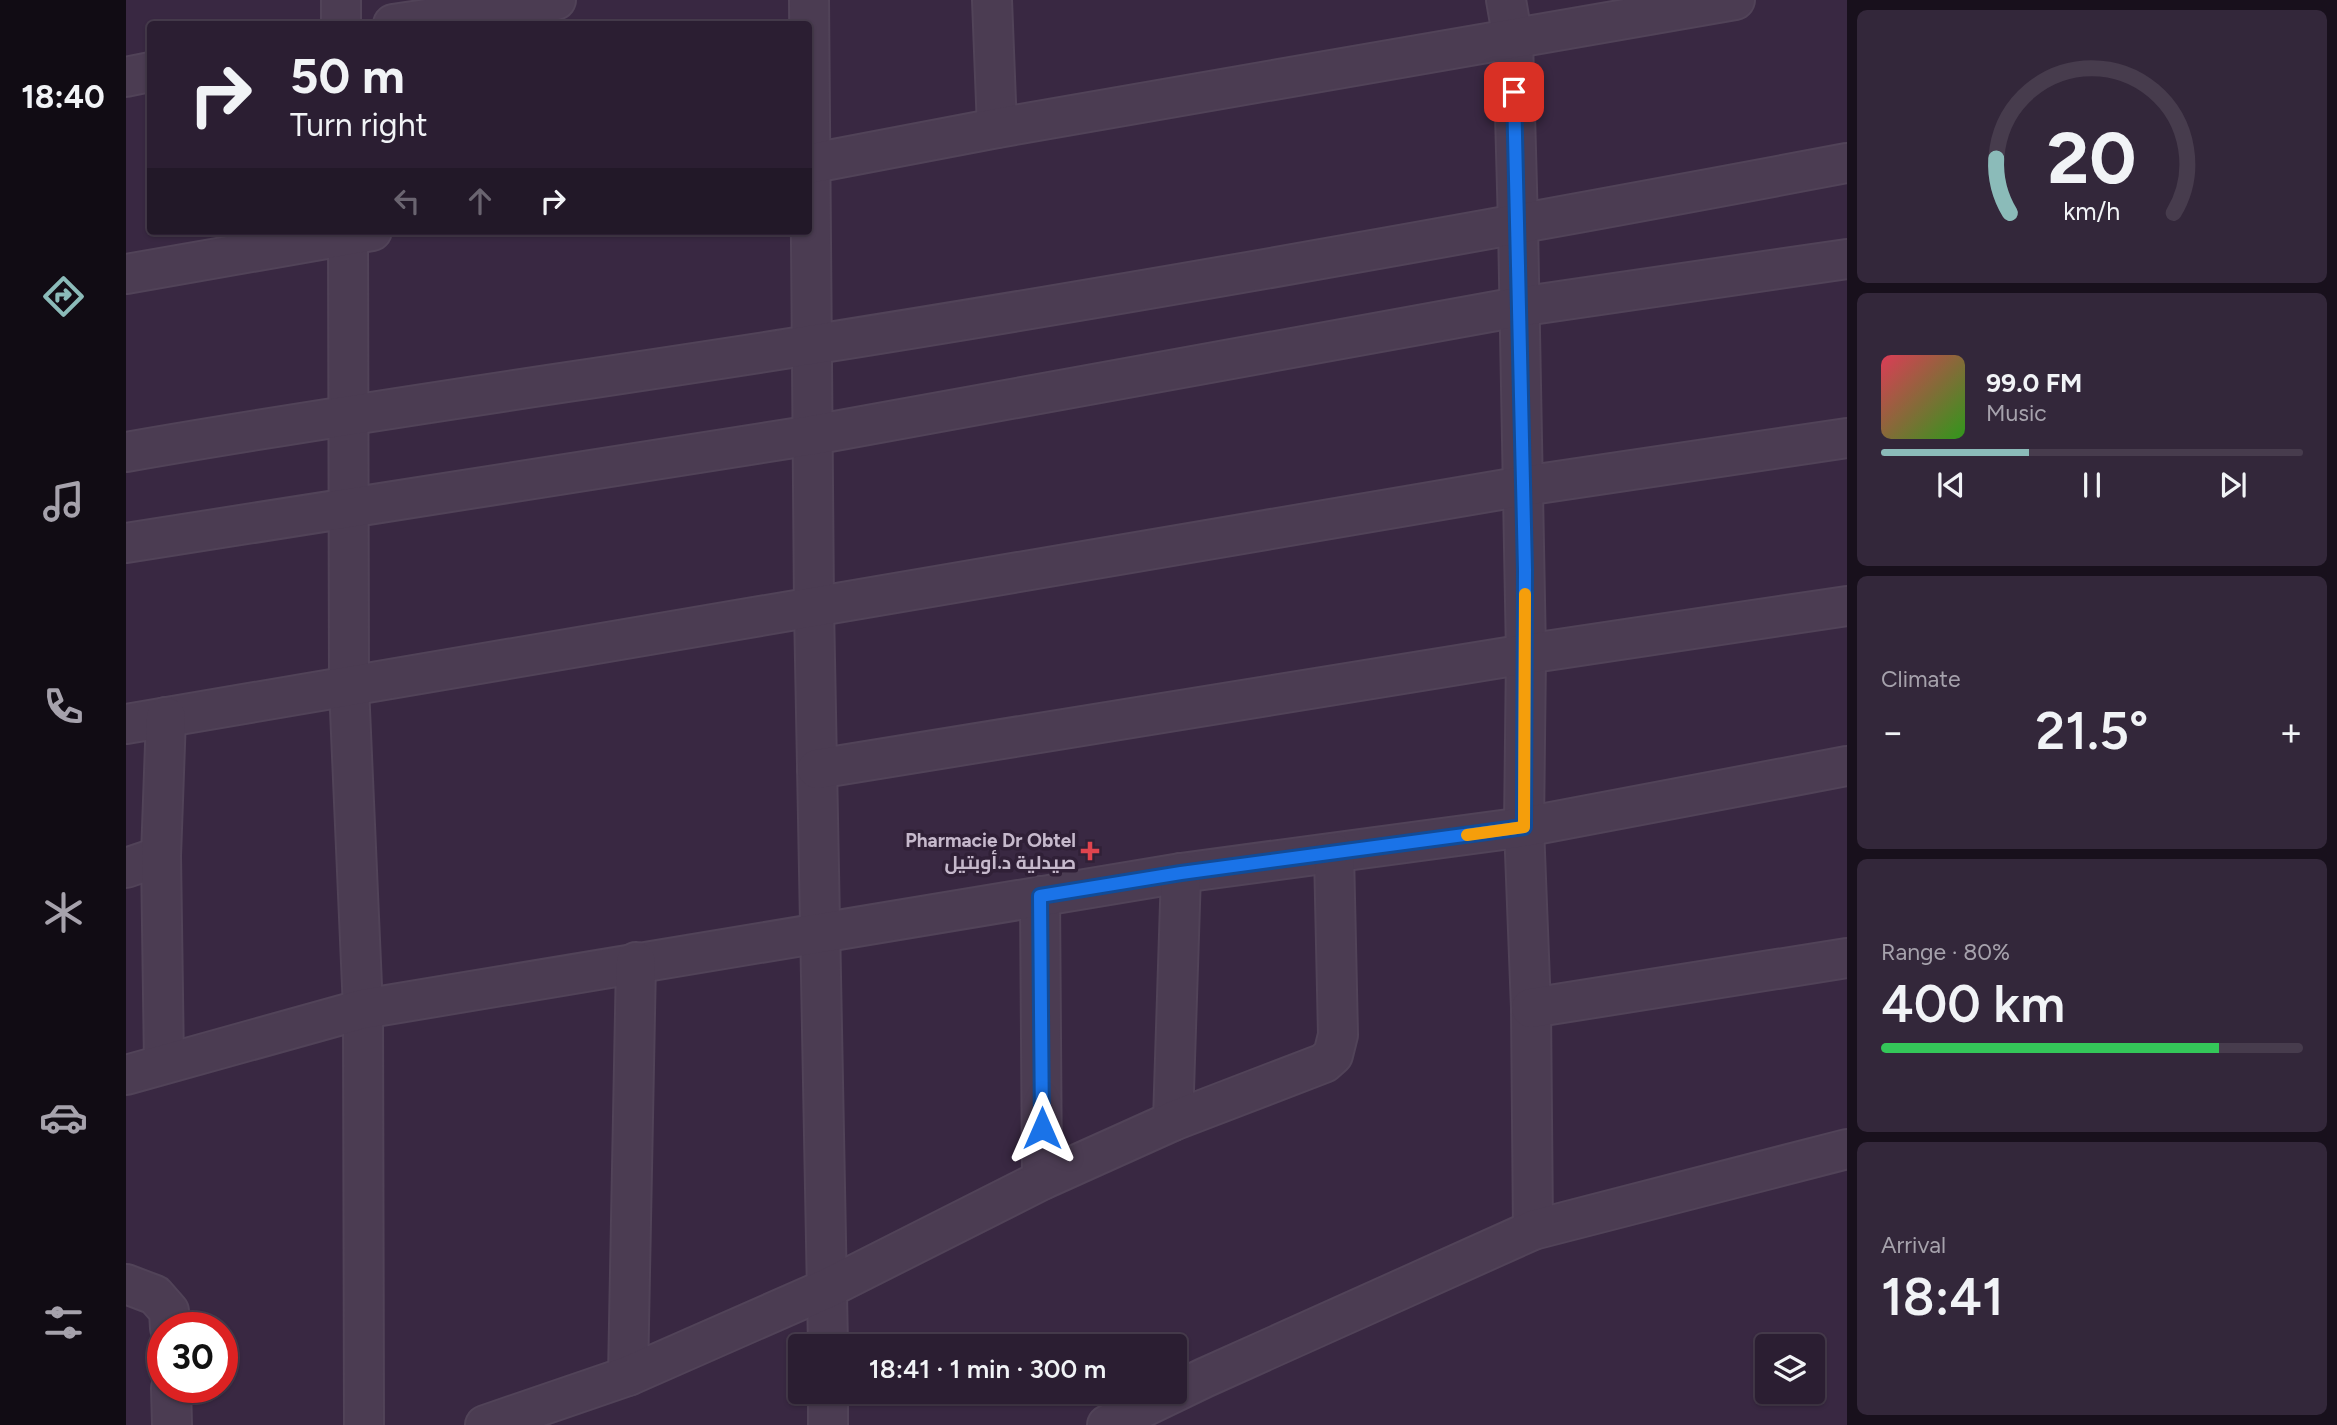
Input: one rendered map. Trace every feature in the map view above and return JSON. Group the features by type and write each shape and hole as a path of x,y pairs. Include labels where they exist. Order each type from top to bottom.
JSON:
{"street":[{"path":"341,0 341,21"},
{"path":"413,21 556,0"},
{"path":"809,0 809,21"},
{"path":"992,0 997,128"},
{"path":"1506,0 1513,40 1524,486 1524,827 1531,1008 1533,1230"},
{"path":"812,163 997,128 1735,0"},
{"path":"126,77 147,73"},
{"path":"126,452 349,413 811,345 1518,225 1847,163"},
{"path":"126,274 340,235"},
{"path":"356,235 349,413 349,687 363,1009 364,1425"},
{"path":"810,235 828,1334"},
{"path":"126,543 813,435 1518,307 1847,259"},
{"path":"126,724 1524,486 1847,438"},
{"path":"817,769 1526,654 1847,606"},
{"path":"164,1063 144,862 166,717"},
{"path":"126,1075 363,1009 1181,873 1524,827 1847,766"},
{"path":"485,1425 628,1376 828,1287 1042,1180 1173,1121 1324,1063 1333,1055 1338,1035 1334,853"},
{"path":"1173,1121 1181,873"},
{"path":"1040,896 1042,1180"},
{"path":"1531,1008 1847,958"},
{"path":"628,1376 636,962"},
{"path":"1107,1425 1533,1230 1847,1149"},
{"path":"126,1284 155,1295 169,1312"},
{"path":"171,1403 172,1425"},
{"path":"828,1404 828,1425"}],"slow traffic":[{"path":"1467,835 1524,827 1525,594"}],"place":[{"name":"Pharmacie Dr Obtel صيدلية د.أوبتيل","path":"1090,851"}],"route":[{"path":"1042,1128 1040,896 1181,873 1524,827 1524,486 1514,92"}]}
